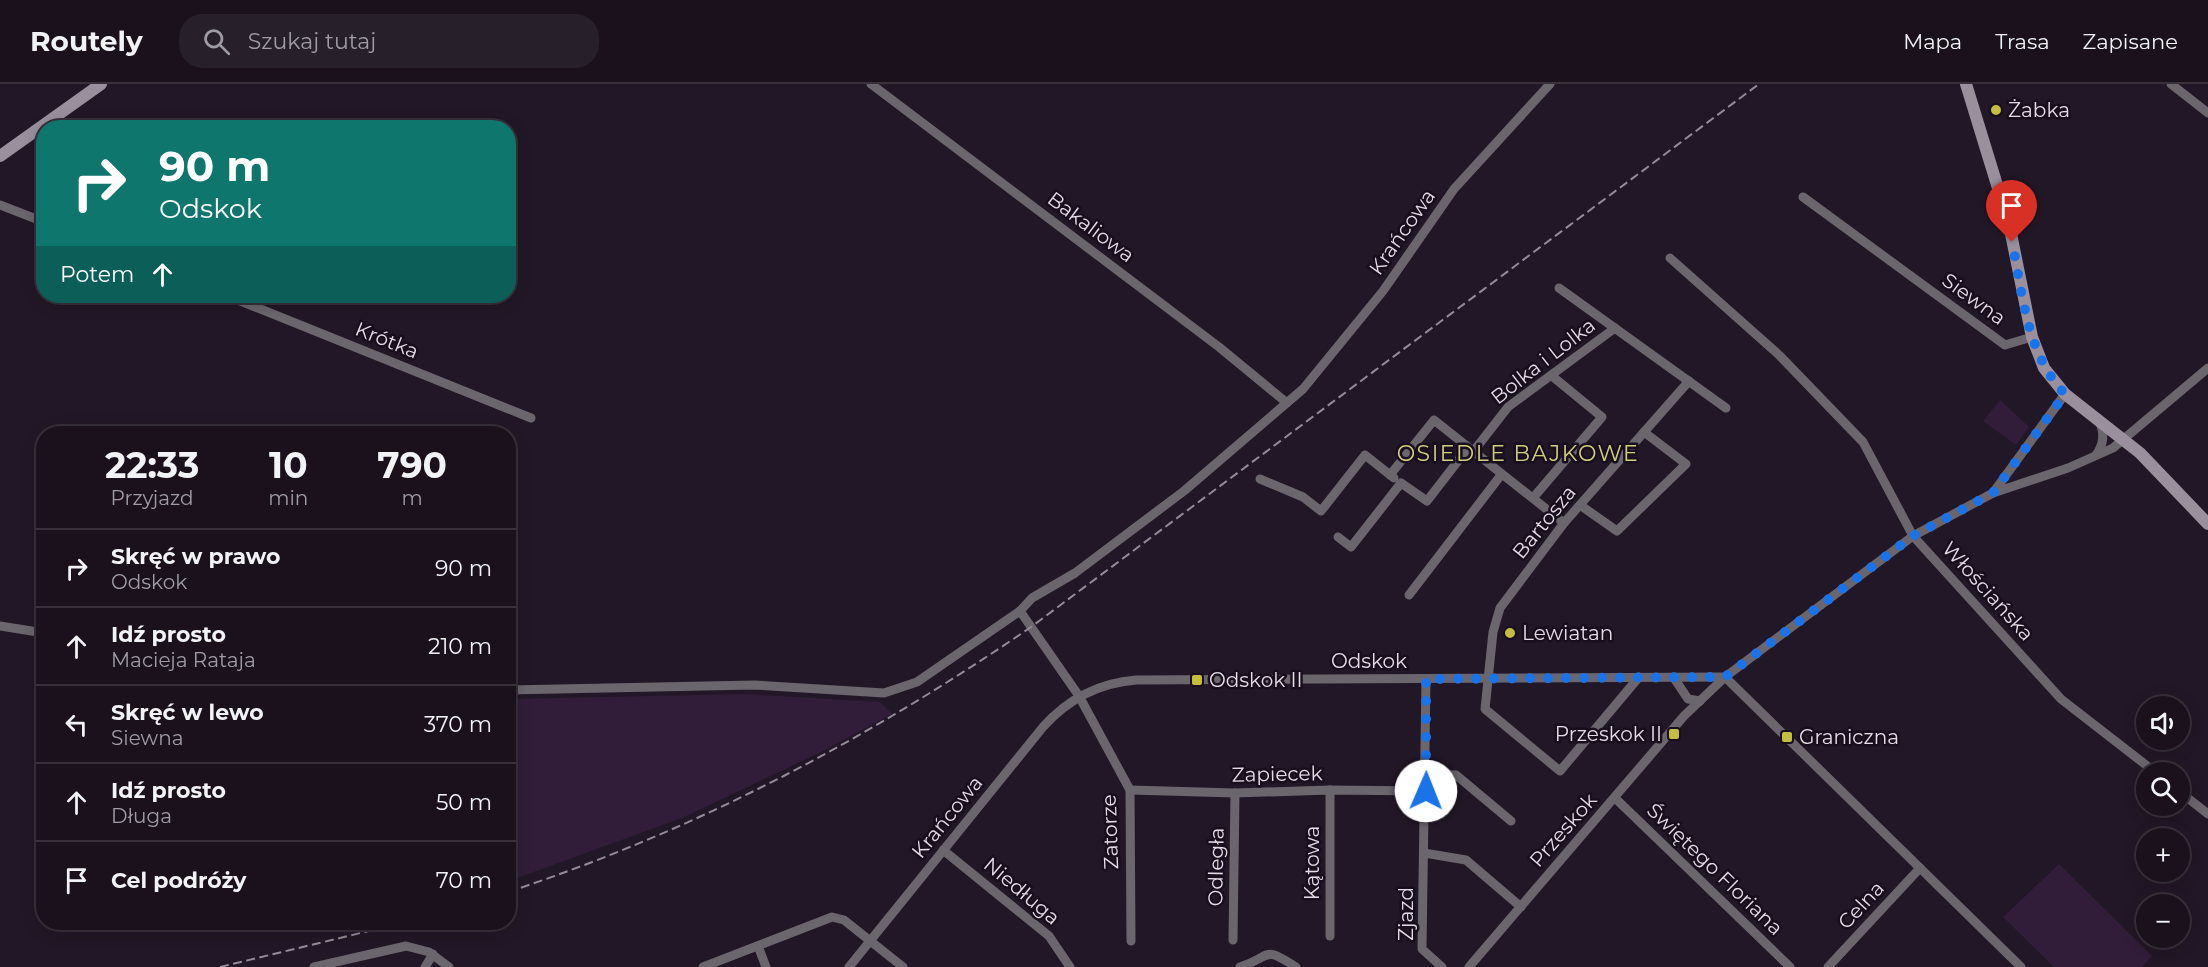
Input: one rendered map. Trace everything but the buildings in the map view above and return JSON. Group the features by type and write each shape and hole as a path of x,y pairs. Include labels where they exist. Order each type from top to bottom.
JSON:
{"street":[{"path":"50,120 101,84"},
{"name":"Bakaliowa","path":"871,84 1219,347 1287,403"},
{"name":"Krańcowa","path":"516,690 755,685 884,693 917,682 1020,610 1032,598 1075,573 1184,491 1303,389 1383,291 1454,189 1550,84"},
{"path":"1966,84 2009,224 2032,337 2044,368 2065,394 2125,440 2165,477 2208,524"},
{"path":"2171,84 2208,113"},
{"path":"0,156 36,130"},
{"name":"Siewna","path":"1803,197 2005,345 2032,337"},
{"path":"0,204 36,219"},
{"name":"Włościańska","path":"1670,258 1779,355 1863,442 1913,536 2061,699 2142,762"},
{"name":"Bolka i Lolka","path":"1559,288 1726,408"},
{"name":"Krótka","path":"245,303 531,418"},
{"name":"Bolka i Lolka","path":"1401,483 1427,501 1508,407 1615,328"},
{"name":"Przeskok","path":"1469,967 1684,716 1725,677 1913,536 1993,493 2068,468 2125,440 2208,368"},
{"path":"1533,498 1602,417 1552,376"},
{"name":"Bartosza","path":"1489,678 1493,632 1500,608 1564,523 1689,381"},
{"path":"1993,493 2065,394"},
{"path":"1390,475 1434,420 1564,523"},
{"path":"2096,455 2101,449 2103,439 2102,428 2098,421"},
{"path":"1580,505 1617,531 1686,464 1644,432"},
{"path":"1260,479 1303,497 1321,511 1365,455 1401,483 1351,547 1338,537"},
{"path":"1409,595 1501,475"},
{"path":"1020,610 1079,696"},
{"path":"0,626 36,632"},
{"path":"1489,678 1485,709 1560,771 1639,677"},
{"path":"1674,678 1684,693 1691,701 1704,697 1706,682 1696,677 1684,683 1684,693 1684,716"},
{"path":"1725,677 2021,967"},
{"name":"Odskok","path":"1079,696 1110,684 1136,680 1725,677"},
{"name":"Zjazd","path":"1426,679 1422,949 1442,967"},
{"name":"Krańcowa","path":"849,967 1043,727 1054,715 1079,696"},
{"name":"Zatorze","path":"1079,696 1130,790 1131,941"},
{"path":"1426,774 1456,776 1511,821"},
{"name":"Zapiecek","path":"1130,790 1234,794 1330,790 1426,791"},
{"name":"Kątowa","path":"1330,790 1330,936"},
{"name":"Odległa","path":"1233,940 1234,794"},
{"name":"Świętego Floriana","path":"1615,798 1790,967"},
{"path":"2190,800 2208,814"},
{"name":"Niedługa","path":"943,850 1049,936 1070,967"},
{"path":"1424,853 1466,860 1521,907"},
{"name":"Celna","path":"1828,967 1920,868"},
{"path":"703,967 832,917 844,920 903,967"},
{"path":"314,967 406,946 421,948 450,967"},
{"path":"758,946 766,967"},
{"path":"1240,967 1270,953 1278,955 1296,967"},
{"path":"425,967 433,954"}],"shaded area":[{"path":"2000,400 2029,427 2016,445 1983,421"},
{"path":"746,694 880,702 892,714 821,752 682,818 516,878 516,699"},
{"path":"2059,864 2136,940 2136,948 2144,948 2152,956 2142,967 2054,967 2003,917"}],"railway":[{"path":"516,889 647,840 714,810 843,744 969,668 1031,627 1759,84"},
{"path":"220,967 373,930"}],"place":[{"name":"Żabka","path":"1996,110"},
{"name":"Lewiatan","path":"1510,633"},
{"name":"Odskok II","path":"1197,680"},
{"name":"Przeskok II","path":"1674,734"},
{"name":"Graniczna","path":"1787,737"}],"district":[{"name":"OSIEDLE BAJKOWE","path":"1518,453"}],"route":[{"path":"1426,791 1426,679 1725,677 1913,536 1993,493 2065,394 2054,383 2037,354 2026,314 2012,242"}]}
